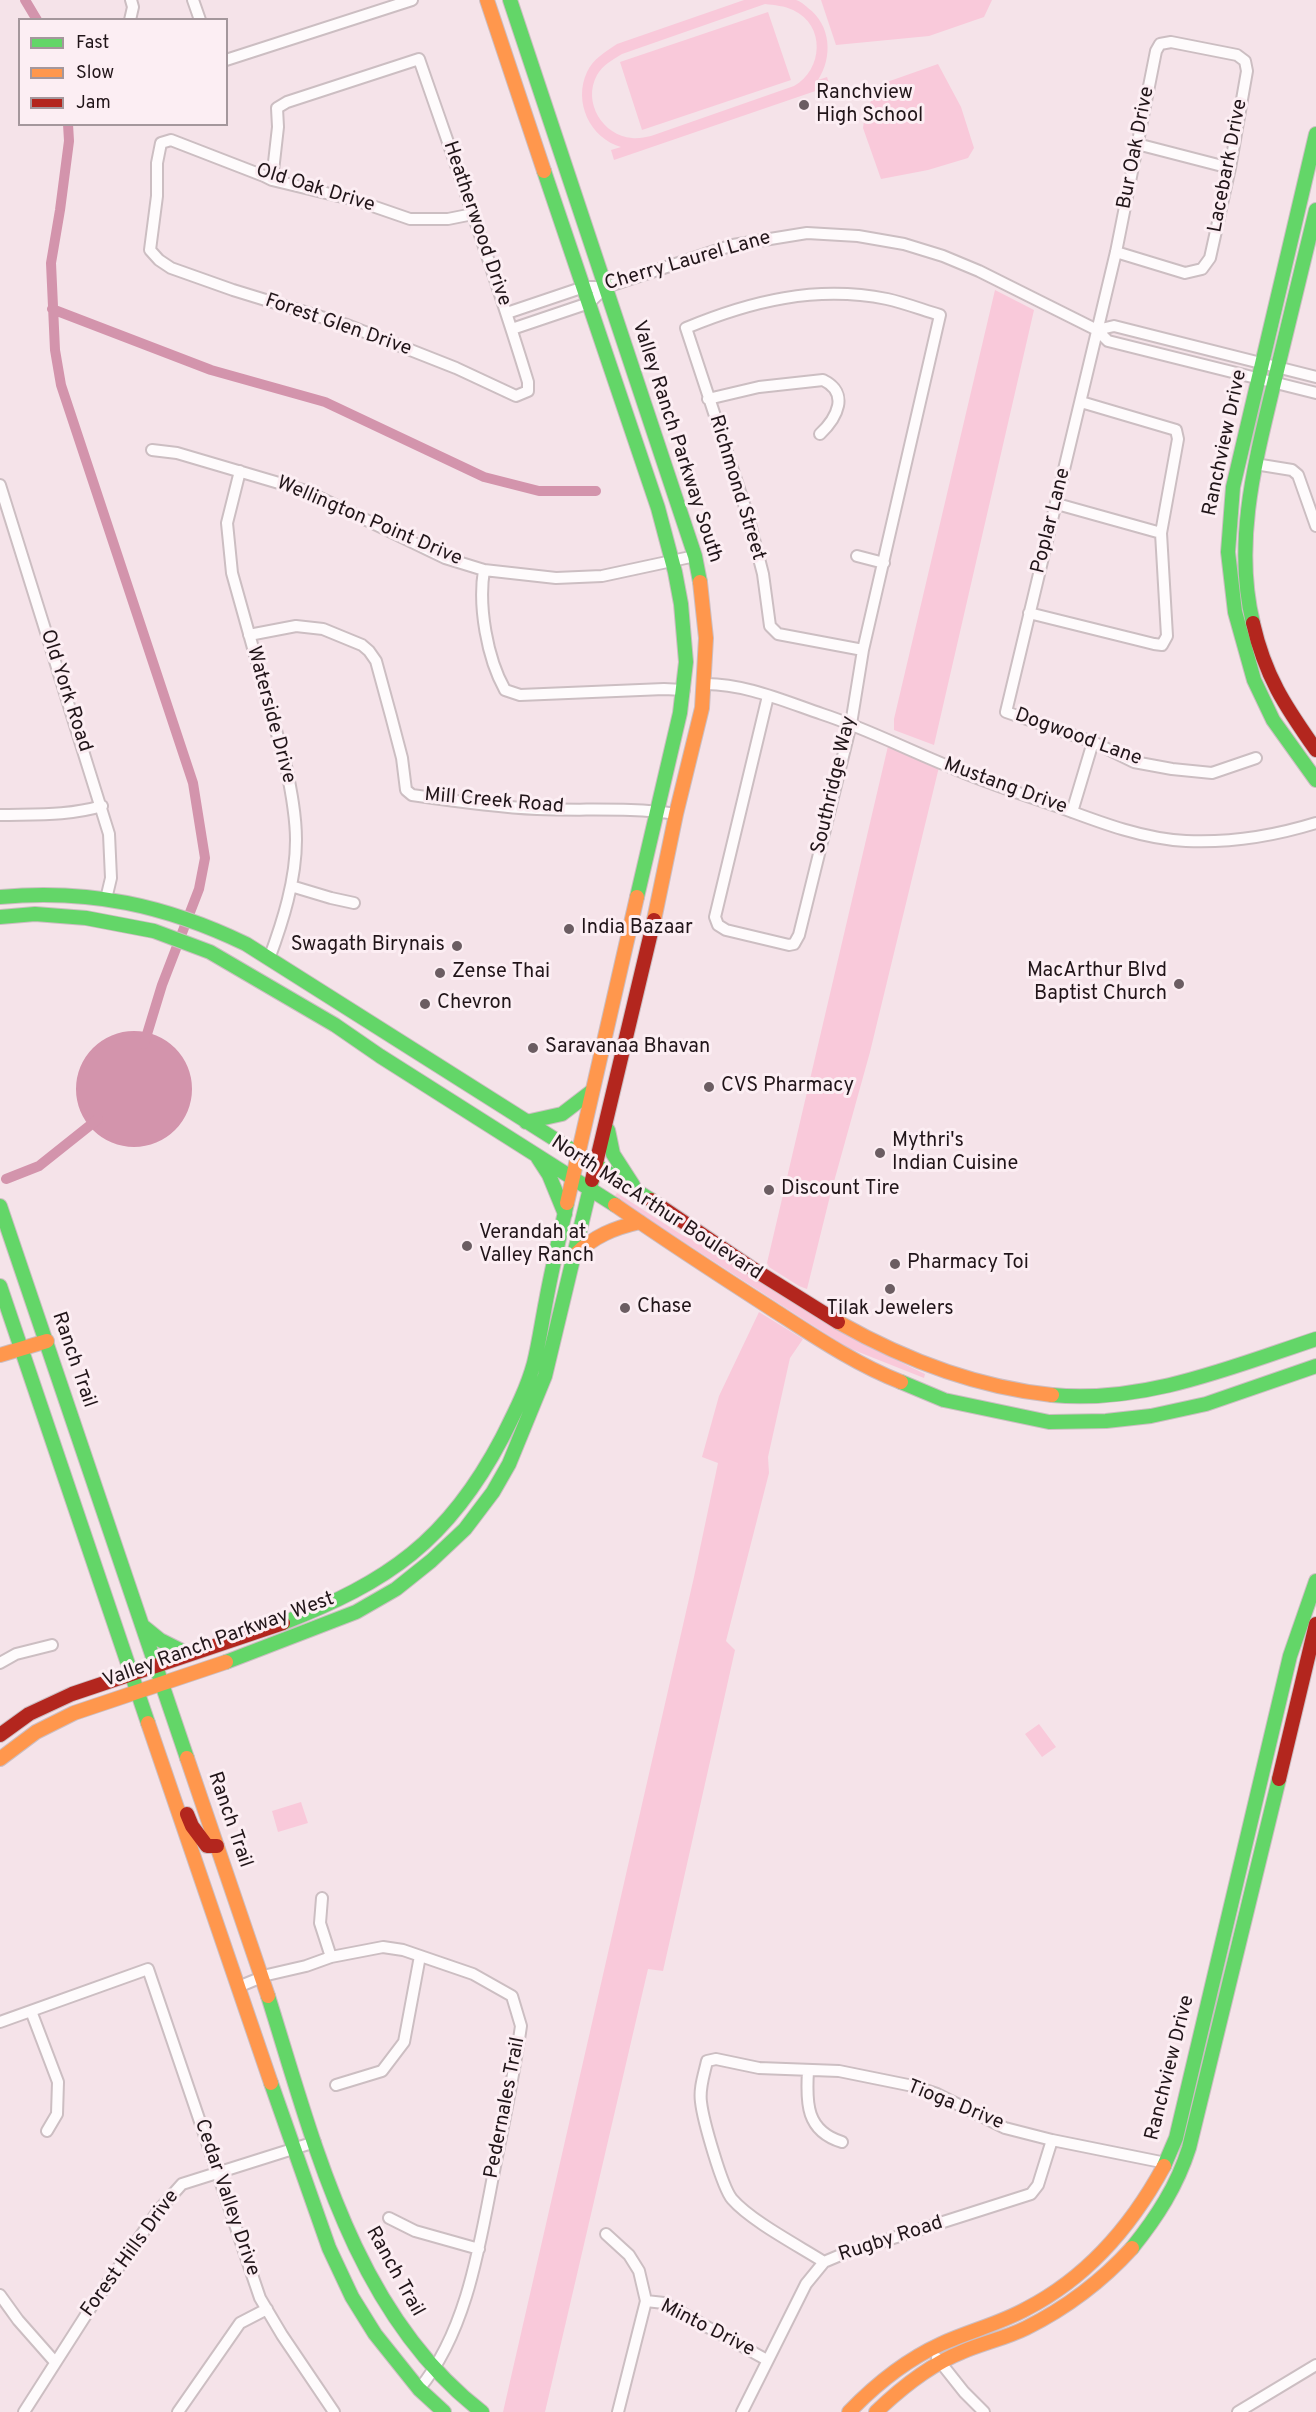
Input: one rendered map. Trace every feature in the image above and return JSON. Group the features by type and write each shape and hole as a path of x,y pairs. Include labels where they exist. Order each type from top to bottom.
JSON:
{"main road":[{"name":"Valley Ranch Parkway South","path":"487,0 648,478 678,579 686,638 682,707 655,812 623,964 576,1154 573,1177"},
{"name":"Valley Ranch Parkway South","path":"510,0 694,556 706,638 702,708 676,814 644,970 591,1188"},
{"path":"514,84 536,77"},
{"name":"Ranchview Drive","path":"1316,134 1233,488 1228,518 1227,560 1234,616 1257,687 1273,720 1316,780"},
{"name":"Ranchview Drive","path":"1316,210 1250,485 1245,532 1247,591 1256,637 1281,699 1316,750"},
{"path":"1230,593 1247,591"},
{"name":"North MacArthur Boulevard","path":"0,897 45,894 106,899 159,908 222,932 269,959 597,1166 813,1308 892,1351 945,1373 1033,1394 1116,1396 1200,1377 1316,1339"},
{"name":"North MacArthur Boulevard","path":"0,917 35,914 129,925 154,931 210,952 305,1006 380,1056 591,1188 820,1340 875,1372 926,1394 944,1400 1049,1422 1128,1418 1151,1416 1206,1404 1316,1366"},
{"path":"623,964 644,970"},
{"path":"380,1056 394,1038"},
{"path":"526,1122 559,1117 577,1106 592,1090"},
{"path":"607,1124 613,1154 638,1193"},
{"path":"534,1153 549,1175 565,1214"},
{"name":"Valley Ranch Parkway West","path":"0,1736 39,1710 70,1696 324,1606 400,1565 438,1533 492,1456 524,1393 534,1364 573,1177"},
{"name":"Valley Ranch Parkway West","path":"0,1759 36,1732 74,1713 190,1675 314,1630 356,1612 396,1588 465,1529 493,1492 510,1464 545,1376 591,1188"},
{"name":"Ranch Trail","path":"0,1206 262,1977 315,2142 347,2228 379,2291 407,2337 436,2369 482,2412"},
{"path":"575,1256 595,1236 607,1230 640,1222"},
{"path":"0,1286 166,1777 329,2248 352,2297 375,2334 420,2389 444,2412"},
{"path":"0,1355 46,1341"},
{"path":"926,1394 945,1373"},
{"path":"944,1400 945,1373"},
{"path":"509,1423 524,1431"},
{"name":"Ranchview Drive","path":"849,2412 905,2363 931,2348 1027,2310 1076,2277 1121,2234 1144,2202 1166,2163 1176,2138 1290,1656 1316,1581"},
{"path":"370,1583 378,1599"},
{"name":"Ranchview Drive","path":"876,2412 895,2393 940,2363 1025,2328 1055,2312 1101,2280 1129,2251 1174,2186 1196,2125 1316,1624"},
{"path":"142,1625 160,1640 188,1654"},
{"path":"1296,1638 1310,1644"},
{"path":"1290,1656 1306,1661"},
{"path":"175,1720 177,1696 190,1675"},
{"path":"166,1777 182,1798 192,1826 207,1846 217,1846"},
{"path":"1185,2094 1202,2100"}],"street":[{"path":"131,0 134,7 131,18"},
{"path":"193,0 199,18"},
{"path":"228,59 412,0"},
{"name":"Bur Oak Drive","path":"1097,330 1160,44 1170,42 1237,55 1245,61"},
{"name":"Heatherwood Drive","path":"272,180 278,127 277,108 287,102 419,59 507,313 528,382 528,391"},
{"name":"Lacebark Drive","path":"1116,252 1185,273 1202,269 1210,258 1230,168 1247,71 1245,61"},
{"name":"Old Oak Drive","path":"150,250 157,196 157,163 161,144 171,140 272,180 355,200 410,219 448,219 473,214"},
{"path":"1137,144 1230,168"},
{"name":"Cherry Laurel Lane","path":"507,313 584,287 606,287 702,254 766,238 807,233 858,236 904,244 980,271 1097,330 1107,341 1316,393"},
{"name":"Forest Glen Drive","path":"150,250 171,268 233,290 347,325 456,368 516,396 528,391"},
{"path":"512,329 589,303 606,287"},
{"name":"Richmond Street","path":"863,650 778,634 770,626 763,574 748,516 686,328 744,306 810,294 844,293 888,299 940,315"},
{"path":"542,301 548,316"},
{"name":"Southridge Way","path":"768,696 715,917 718,926 726,930 784,945 794,944 796,939 851,724 863,650 940,315"},
{"path":"1097,330 1114,326 1316,377"},
{"name":"Poplar Lane","path":"1006,712 1058,504 1097,330"},
{"path":"708,399 759,387 823,380 832,385 838,394 838,411 832,423 820,434"},
{"path":"1029,613 1162,645 1167,636 1161,532 1178,439 1176,430 1081,402"},
{"name":"Wellington Point Drive","path":"152,450 177,453 306,491 445,558 484,570 556,578 602,576 694,556"},
{"path":"1255,464 1292,470 1298,475 1316,526"},
{"name":"Waterside Drive","path":"240,471 227,523 228,551 292,797 296,841 291,886 269,959"},
{"name":"Old York Road","path":"0,485 102,807 112,851 111,878 106,899"},
{"path":"1058,504 1161,532"},
{"path":"857,556 884,563"},
{"path":"484,570 481,587 482,609 493,658 504,690 520,695 684,690"},
{"name":"Mill Creek Road","path":"249,635 296,626 323,629 362,645 369,651 376,661 391,716 402,758 406,790 412,795 471,804 536,809 633,808 676,814"},
{"name":"Mustang Drive","path":"703,684 716,684 768,696 851,724 950,767 1124,829 1184,841 1219,842 1281,834 1316,823"},
{"name":"Dogwood Lane","path":"1006,712 1093,742 1134,762 1212,773 1256,758"},
{"path":"1072,812 1093,742"},
{"path":"0,815 73,813 102,807"},
{"path":"291,886 354,903"},
{"path":"0,1663 16,1654 51,1645"},
{"path":"322,1898 320,1923 331,1957"},
{"name":"Pedernales Trail","path":"238,1987 262,1977 331,1957 383,1947 420,1956 473,1974 512,1996 521,2026 516,2064 479,2249 455,2328 436,2369 420,2389"},
{"path":"336,2085 382,2071 404,2042 420,1956"},
{"name":"Cedar Valley Drive","path":"31,2011 148,1969 260,2298 334,2412"},
{"path":"0,2022 31,2011 58,2082 57,2114 47,2130"},
{"name":"Tioga Drive","path":"824,2262 743,2210 730,2197 724,2184 701,2103 701,2085 707,2061 716,2059 759,2068 808,2072 839,2071 913,2086 937,2094 1005,2127 1052,2140 1166,2163"},
{"path":"808,2072 806,2097 811,2116 820,2131 842,2142"},
{"name":"Rugby Road","path":"742,2412 807,2284 824,2262 1031,2194 1038,2185 1052,2140"},
{"name":"Forest Hills Drive","path":"24,2412 87,2312 158,2211 182,2184 315,2142"},
{"path":"389,2218 415,2231 479,2249"},
{"path":"606,2234 629,2255 639,2271 646,2301 618,2412"},
{"path":"0,2295 18,2320 55,2362"},
{"name":"Minto Drive","path":"646,2301 664,2303 767,2360"},
{"path":"178,2412 240,2323 267,2309"},
{"path":"931,2348 940,2363 964,2392 984,2412"},
{"path":"1238,2412 1316,2365"}],"shaded area":[{"path":"744,0 796,0 816,15 825,32 826,61 818,80 827,77 830,86 614,160 611,150 621,147 601,136 593,127 583,107 582,95 583,83 590,67 600,56 617,44","holes":["765,4 790,9 804,17 815,36 817,48 811,69 804,79 794,86 642,138 622,136 612,131 598,116 592,96 593,85 599,71 611,61 622,54"]},
{"path":"821,0 992,0 984,17 929,36 836,45"},
{"path":"768,12 791,80 642,130 620,62"},
{"path":"938,64 961,107 974,148 968,158 928,170 881,179 863,128 865,113 875,93 887,82"},
{"path":"995,290 1034,310 934,745 894,730 894,719"},
{"path":"888,746 939,767 870,1052 807,1289 769,1267 767,1263"},
{"path":"134,1031 156,1035 175,1048 188,1067 192,1089 188,1111 175,1130 156,1143 134,1147 112,1143 93,1130 80,1111 76,1089 80,1067 93,1048 112,1035"},
{"path":"617,1193 682,1235 714,1250 863,1344 925,1374 924,1378 846,1347 614,1197"},
{"path":"759,1312 803,1339 790,1358 768,1457 769,1473 726,1641 735,1650 663,1971 648,1969 545,2412 503,2412 718,1463 702,1457 719,1396"},
{"path":"1039,1724 1056,1747 1042,1757 1025,1734"},
{"path":"301,1802 308,1823 278,1832 272,1811"}],"waterway":[{"path":"25,0 36,18"},
{"path":"68,126 69,141 51,263 55,350 61,385 193,783 205,858 199,889 162,985 144,1044"},
{"path":"52,309 211,370 325,402 484,477 539,491 596,491"},
{"path":"6,1179 39,1166 98,1119"}],"traffic: fast":[{"path":"510,0 695,556 700,582"},
{"path":"1316,134 1233,487 1228,552 1235,612 1254,680 1273,720 1316,780"},
{"path":"544,171 658,508 681,604 686,662 680,713 637,897"},
{"path":"1253,623 1247,592 1245,562 1249,500 1261,439 1316,210"},
{"path":"0,897 65,895 96,898 156,910 216,930 246,944 651,1200"},
{"path":"0,917 35,914 86,918 154,931 210,952 335,1025 615,1205"},
{"path":"526,1122 562,1114 592,1091"},
{"path":"608,1130 613,1154 633,1185"},
{"path":"538,1158 549,1175 565,1214"},
{"path":"226,1662 356,1612 396,1589 431,1561 465,1529 493,1492 509,1464 545,1376 592,1180"},
{"path":"283,1623 354,1591 384,1574 412,1554 460,1505 481,1474 511,1420 531,1373 567,1203"},
{"path":"0,1206 187,1758"},
{"path":"0,1286 148,1723"},
{"path":"1052,1395 1120,1394 1153,1389 1220,1371 1316,1339"},
{"path":"901,1382 944,1400 1049,1422 1106,1421 1151,1416 1206,1404 1316,1366"},
{"path":"1164,2166 1176,2138 1290,1656 1316,1581"},
{"path":"144,1627 160,1640 188,1654"},
{"path":"1132,2248 1165,2201 1179,2175 1189,2148 1279,1779"},
{"path":"268,1996 322,2166 344,2222 370,2276 401,2326 438,2372 482,2412"},
{"path":"271,2083 329,2248 352,2297 375,2334 419,2389 444,2412"}],"traffic: slow":[{"path":"487,0 544,171"},
{"path":"654,920 676,814 702,708 706,638 700,582"},
{"path":"567,1203 637,897"},
{"path":"615,1205 819,1339 867,1367 901,1382"},
{"path":"575,1255 605,1234 640,1222"},
{"path":"838,1322 863,1336 941,1370 996,1386 1052,1395"},
{"path":"0,1355 47,1341"},
{"path":"0,1759 36,1732 74,1713 226,1662"},
{"path":"148,1723 271,2083"},
{"path":"187,1758 268,1996"},
{"path":"849,2412 881,2382 916,2357 952,2339 1016,2314 1069,2282 1088,2266 1122,2230 1164,2166"},
{"path":"876,2412 905,2386 938,2363 1018,2332 1055,2312 1096,2283 1132,2248"}],"traffic: jam":[{"path":"1253,623 1277,690 1316,750"},
{"path":"592,1180 654,920"},
{"path":"651,1200 750,1267 838,1322"},
{"path":"0,1735 29,1714 72,1694 283,1623"},
{"path":"1279,1779 1316,1624"},
{"path":"187,1814 192,1826 207,1846 217,1846"}],"place":[{"name":"Ranchview High School","path":"804,105"},
{"name":"India Bazaar","path":"569,929"},
{"name":"Swagath Birynais","path":"457,946"},
{"name":"Zense Thai","path":"440,973"},
{"name":"MacArthur Blvd Baptist Church","path":"1179,984"},
{"name":"Chevron","path":"425,1004"},
{"name":"Saravanaa Bhavan","path":"533,1048"},
{"name":"CVS Pharmacy","path":"709,1087"},
{"name":"Mythri's Indian Cuisine","path":"880,1153"},
{"name":"Discount Tire","path":"769,1190"},
{"name":"Verandah at Valley Ranch","path":"467,1246"},
{"name":"Pharmacy Toi","path":"895,1264"},
{"name":"Tilak Jewelers","path":"890,1289"},
{"name":"Chase","path":"625,1308"}]}
